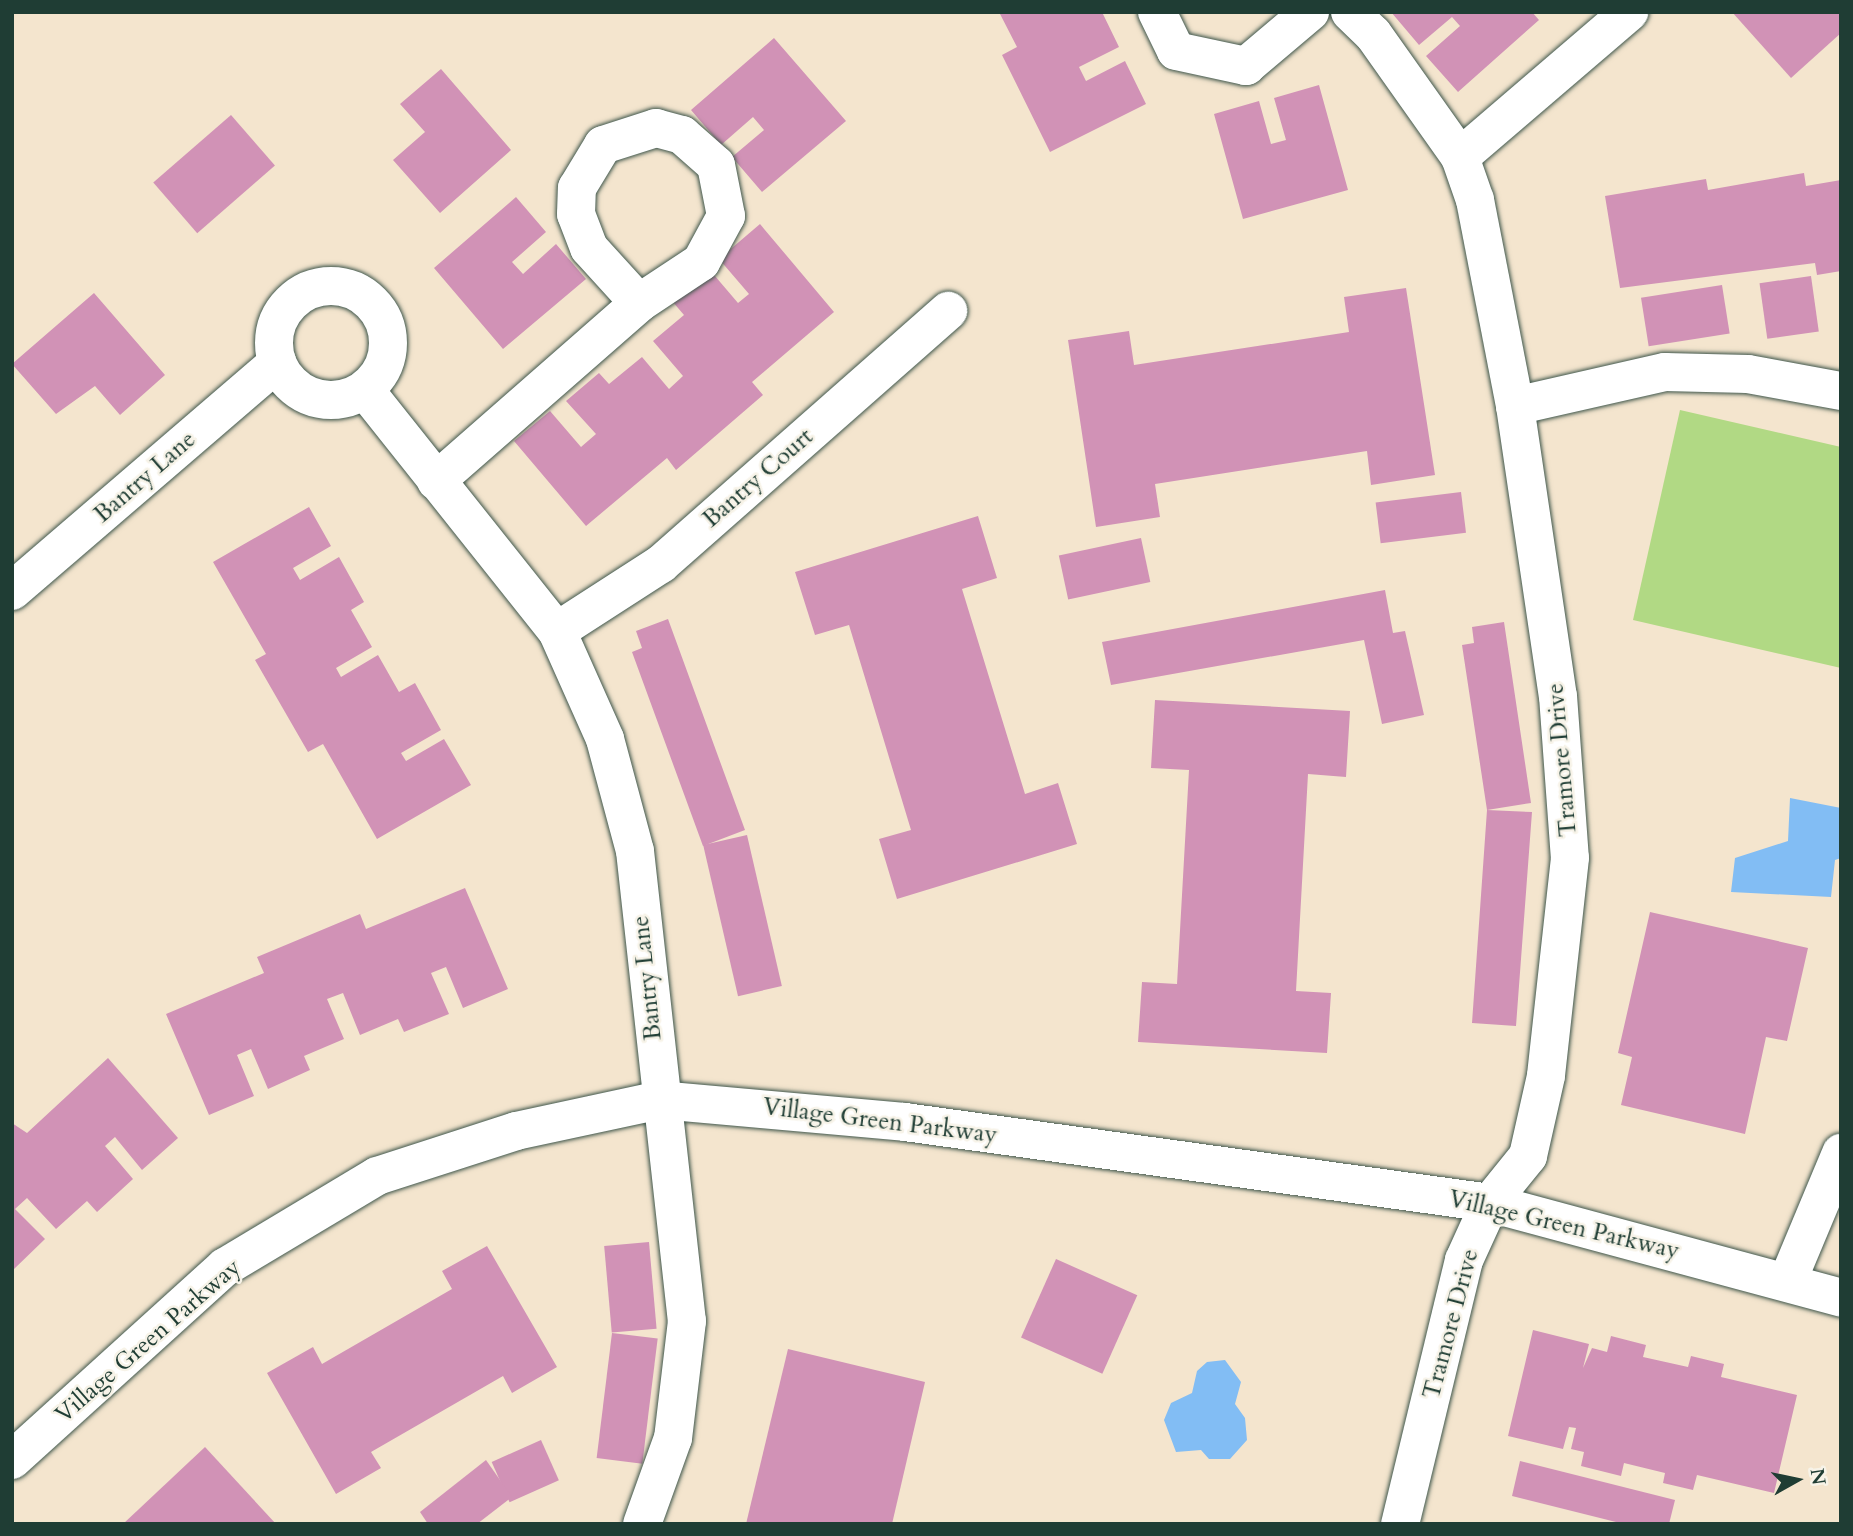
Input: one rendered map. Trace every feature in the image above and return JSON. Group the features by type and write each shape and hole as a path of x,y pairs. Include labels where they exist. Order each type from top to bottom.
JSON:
{"street":[{"path":"1157,12 1176,51 1246,66 1310,12"},
{"name":"Tramore Drive","path":"1350,12 1373,34 1460,157 1475,200 1515,406 1558,696 1570,858 1546,1076 1528,1156 1489,1203 1464,1260 1400,1524"},
{"path":"1460,157 1629,12"},
{"path":"436,481 639,303 701,262 726,216 726,190 710,157 682,135 656,128 603,145 577,188 576,214 589,248 639,303"},
{"path":"319,287 357,292 384,319 388,338 387,358 365,390 350,398 314,398 285,379 277,363 277,325 300,295 319,287"},
{"name":"Bantry Court","path":"557,631 661,564 948,311"},
{"name":"Bantry Lane","path":"12,591 277,363"},
{"path":"1515,406 1665,372 1748,374 1841,391"},
{"name":"Bantry Lane","path":"365,390 557,631 605,739 635,851 660,1100 687,1321 673,1438 642,1524"},
{"name":"Village Green Parkway","path":"12,1460 225,1268 377,1176 516,1131 660,1100 905,1122 1489,1203 1788,1280 1841,1298"},
{"path":"1788,1280 1841,1153"}],"green space":[{"path":"1680,410 1841,447 1841,668 1633,620"}],"water":[{"path":"1790,798 1841,808 1841,858 1835,860 1831,897 1731,892 1735,858 1788,841"},
{"path":"1225,1360 1241,1382 1235,1404 1245,1418 1247,1440 1230,1459 1209,1459 1201,1450 1176,1452 1164,1420 1171,1403 1192,1393 1197,1371 1207,1362"}],"building":[{"path":"999,12 1102,12 1119,47 1079,67 1086,81 1125,61 1146,104 1050,152 1002,55 1017,47"},
{"path":"1391,12 1532,12 1539,20 1458,92 1426,56 1460,26 1452,17 1419,45"},
{"path":"1732,12 1841,12 1841,33 1791,78"},
{"path":"774,38 846,121 762,192 732,157 764,130 753,117 721,145 691,110"},
{"path":"441,69 511,150 440,213 393,160 425,132 400,104"},
{"path":"1319,85 1348,190 1243,219 1214,114 1259,101 1271,144 1286,140 1274,98"},
{"path":"231,115 275,166 197,233 153,183"},
{"path":"1804,173 1806,186 1841,180 1841,271 1817,275 1815,263 1620,288 1605,196 1706,179 1708,190"},
{"path":"516,197 546,232 512,262 523,274 556,244 586,279 503,349 434,268"},
{"path":"760,224 834,312 752,382 763,395 676,470 667,458 586,526 514,441 550,411 581,447 596,434 566,401 599,373 609,384 642,357 669,389 683,376 653,341 684,315 672,301 709,269 738,303 749,294 719,259"},
{"path":"1811,276 1819,331 1767,339 1760,283"},
{"path":"1722,285 1730,333 1649,346 1641,298"},
{"path":"1406,288 1435,475 1371,485 1367,451 1155,484 1160,517 1096,527 1068,340 1129,331 1134,365 1349,332 1344,297"},
{"path":"94,293 165,375 120,415 95,386 56,414 12,364"},
{"path":"1461,492 1466,533 1381,543 1376,502"},
{"path":"309,507 331,546 293,568 300,580 339,557 364,602 351,610 372,647 336,668 341,677 378,655 399,692 415,683 441,730 401,753 406,761 444,739 471,785 377,839 323,744 308,752 255,660 266,654 213,562"},
{"path":"978,516 997,578 962,589 1025,794 1058,783 1077,844 897,899 879,839 911,830 849,625 815,635 795,572"},
{"path":"1141,538 1150,582 1068,599 1059,555"},
{"path":"1385,590 1393,633 1405,631 1424,715 1382,724 1364,640 1111,685 1102,642"},
{"path":"668,619 745,830 703,846 632,652 642,648 636,631"},
{"path":"1504,622 1531,803 1487,810 1462,645 1474,643 1472,627"},
{"path":"1155,700 1350,711 1346,777 1308,774 1296,991 1331,993 1327,1053 1138,1042 1142,982 1177,984 1189,770 1151,768"},
{"path":"1487,810 1532,812 1516,1026 1472,1023"},
{"path":"747,835 782,986 738,996 703,845"},
{"path":"465,888 508,989 463,1008 446,967 431,973 449,1014 404,1032 398,1019 360,1035 343,993 327,999 344,1039 304,1056 310,1070 268,1089 251,1049 237,1055 254,1096 209,1115 166,1014 264,973 257,957 360,914 366,929"},
{"path":"1650,912 1808,948 1787,1041 1766,1037 1745,1134 1621,1105 1632,1057 1618,1053"},
{"path":"108,1058 178,1138 142,1170 115,1137 105,1146 133,1179 97,1212 87,1201 56,1229 27,1198 15,1209 45,1239 12,1271 12,1123 27,1133"},
{"path":"649,1242 657,1329 612,1333 604,1246"},
{"path":"487,1246 557,1367 512,1393 503,1376 371,1452 381,1468 336,1494 267,1373 313,1347 322,1364 452,1289 442,1271"},
{"path":"1056,1259 1137,1295 1102,1374 1021,1338"},
{"path":"1533,1330 1589,1344 1583,1368 1592,1348 1607,1352 1611,1336 1646,1345 1643,1357 1688,1367 1691,1356 1724,1364 1721,1377 1797,1395 1774,1493 1697,1475 1693,1490 1663,1483 1665,1473 1624,1463 1621,1476 1581,1466 1584,1452 1571,1449 1576,1428 1569,1427 1563,1449 1508,1436"},
{"path":"612,1333 658,1339 642,1464 597,1458"},
{"path":"788,1349 925,1382 892,1524 746,1524"},
{"path":"541,1440 559,1480 510,1502 492,1462"},
{"path":"205,1447 276,1524 123,1524"},
{"path":"486,1460 512,1497 477,1524 428,1524 420,1512"},
{"path":"1520,1461 1675,1500 1669,1524 1624,1524 1512,1496"}]}
